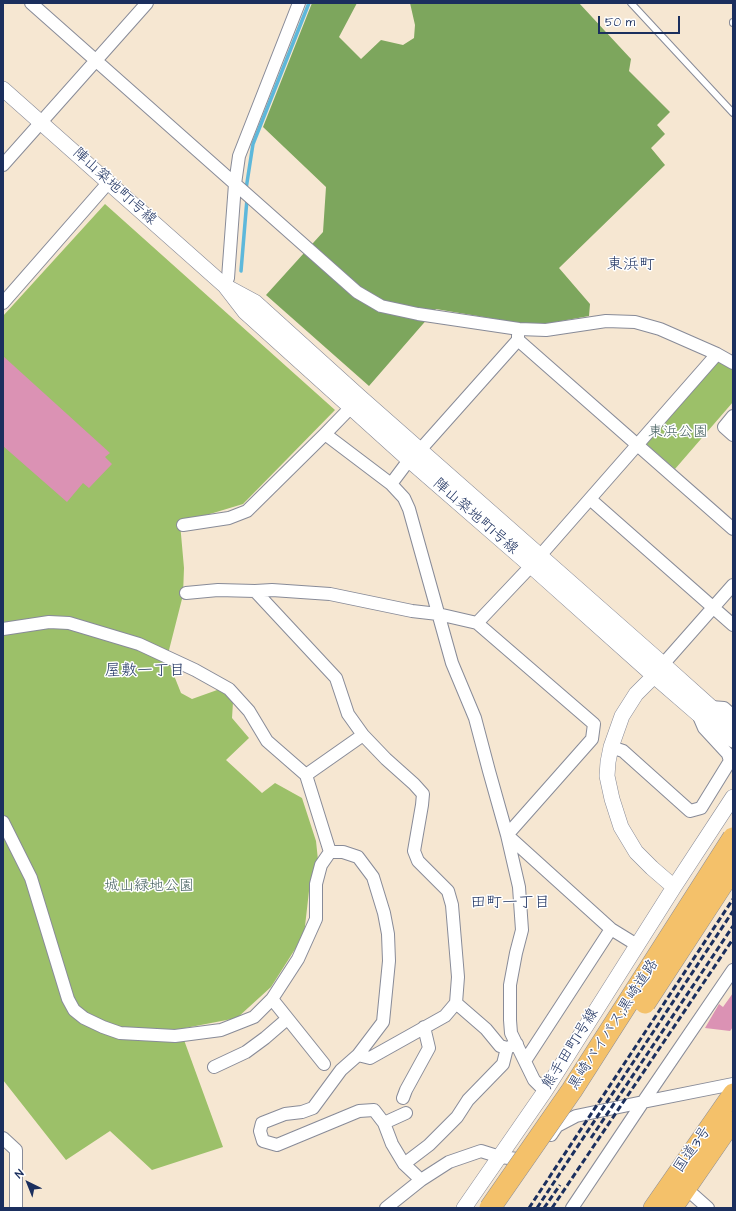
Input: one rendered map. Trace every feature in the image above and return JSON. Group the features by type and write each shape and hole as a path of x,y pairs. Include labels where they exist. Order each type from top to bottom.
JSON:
{"highway":[{"name":"黒崎バイパス;黒崎道路","path":"490,1208 572,1090 733,838"},
{"name":"黒崎バイパス;黒崎道路","path":"507,1208 584,1097 733,868"},
{"name":"国道3号","path":"673,1208 680,1184 733,1093"},
{"name":"国道3号","path":"653,1208 680,1184 733,1121"}],"street":[{"path":"31,3 357,292 381,306 518,334 606,321 634,322 660,329 717,354 733,363"},
{"path":"3,165 147,3"},
{"path":"225,286 228,278 239,156 299,3"},
{"name":"陣山築地町1号線","path":"3,89 225,286 255,302 356,402 414,455 733,734"},
{"path":"3,302 108,183"},
{"path":"518,334 637,445 733,529"},
{"path":"391,484 518,334"},
{"path":"477,623 535,560 717,354"},
{"path":"183,525 229,518 247,511 356,402"},
{"path":"733,416 724,427 733,435"},
{"path":"325,434 391,484 404,498 409,509 452,663 475,718 519,886 522,930 510,985 512,1046 503,1064 468,1100 456,1117 429,1145 404,1164"},
{"path":"590,498 733,625"},
{"path":"674,887 636,852 621,827 612,799 607,776 608,762 611,747 622,716 636,694 659,670 733,585"},
{"path":"186,593 218,590 272,590 330,594 438,614 477,623 594,724 592,739 507,836"},
{"path":"255,591 336,678 348,714 363,735 423,794 414,851 418,861 448,891 452,905 458,977 456,1003 445,1016 370,1058 358,1055"},
{"path":"3,629 49,622 69,624 139,644 195,670 229,689 249,711 266,741 306,775 330,852"},
{"path":"611,747 623,751 690,811 701,808 730,761 728,754 704,728 704,710 724,708 733,716"},
{"name":"陣山築地町1号線","path":"704,710 733,740"},
{"path":"306,775 363,735"},
{"name":"熊手田町1号線","path":"464,1208 545,1091 674,887 733,797"},
{"path":"3,822 31,878 68,999 74,1010 84,1018 102,1027 120,1033 175,1036 221,1030 254,1018 272,999 298,959 316,919 316,884 320,865 330,852"},
{"path":"507,836 611,929 637,945"},
{"path":"330,852 343,852 358,857 372,877 384,913 388,934 389,961 383,1022 358,1055 341,1070 313,1108 302,1112 286,1114 262,1124 260,1131 263,1141 277,1145 359,1111 374,1110 384,1123 392,1144 404,1164 421,1180"},
{"path":"525,1061 611,929"},
{"path":"572,1208 733,970"},
{"path":"272,999 324,1064"},
{"path":"456,1003 486,1029 500,1046 512,1046 525,1061 534,1080 545,1091"},
{"path":"214,1066 246,1052 287,1019"},
{"path":"404,1098 406,1090 429,1048 424,1027"},
{"path":"386,1208 421,1180 450,1162 481,1152 500,1157 526,1159 532,1161 557,1126 576,1116 733,1084"},
{"path":"384,1123 406,1113"},
{"path":"3,1138 16,1150 16,1208"},
{"path":"680,1184 708,1208"}],"lane":[{"path":"630,3 733,113"}],"green space":[{"path":"312,3 357,3 339,37 361,59 381,40 403,45 414,38 415,25 410,3 579,3 631,59 629,71 670,112 657,125 665,134 651,148 665,165 559,268 590,304 589,316 545,324 519,323 436,309 369,386 266,295 323,232 326,187 263,127"},
{"name":"城山緑地公園","path":"105,204 335,410 243,504 180,523 184,568 183,595 167,658 181,693 192,699 220,689 233,702 232,718 249,738 226,760 262,793 275,783 302,798 316,841 318,860 309,891 304,935 271,987 237,1018 180,1029 223,1147 152,1170 110,1131 66,1160 3,1080 3,316"},
{"name":"東浜公園","path":"715,361 723,362 733,369 733,402 675,469 643,441"}],"building":[{"path":"3,356 110,453 105,457 112,464 89,488 83,483 67,502 3,446"},
{"path":"733,993 733,1027 730,1031 705,1028 719,1004 723,1007"}],"waterway":[{"path":"246,189 253,144 309,3"},
{"path":"241,271 247,199"}],"railway":[{"path":"529,1208 733,899"},
{"path":"537,1208 733,911"},
{"path":"591,1138 733,926"},
{"path":"552,1208 733,939"},
{"path":"544,1208 560,1185"}],"district":[{"name":"東浜町","path":"631,266"},
{"name":"屋敷一丁目","path":"145,672"},
{"name":"田町一丁目","path":"510,904"}]}
